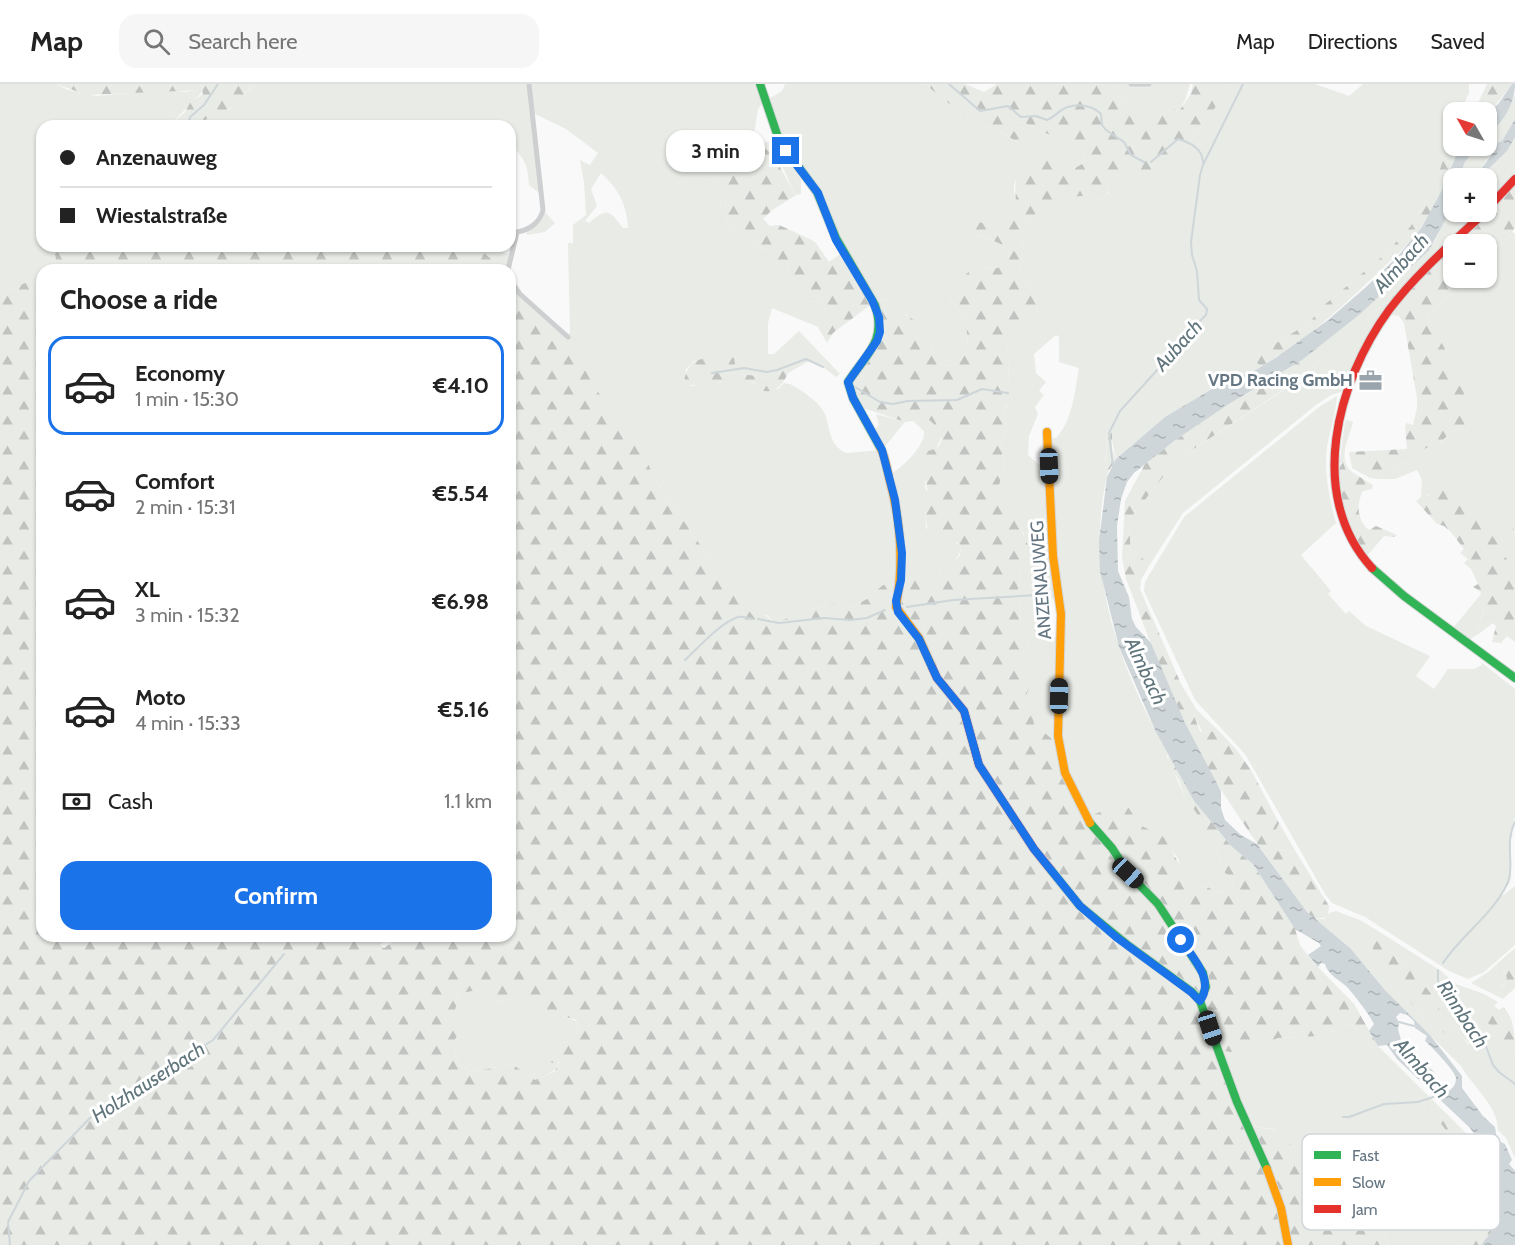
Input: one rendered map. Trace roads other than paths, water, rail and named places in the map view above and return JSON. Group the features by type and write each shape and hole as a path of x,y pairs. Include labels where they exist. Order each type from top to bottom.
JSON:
{"street":[{"path":"516,240 518,232 526,230 535,223 541,217 543,210 529,84"},
{"path":"760,84 774,129 818,193 836,240 872,300 879,317 880,332 877,341 848,382 853,398 882,450 895,500 902,553 901,580 896,607 899,615 919,639 937,678 964,711 979,765 1034,849 1080,906 1200,1001 1234,1093 1280,1203 1288,1245"},
{"path":"1131,84 1149,84"},
{"path":"1497,199 1515,179"},
{"path":"1475,222 1411,285 1386,314 1374,333 1354,375 1342,409 1334,478 1337,506 1345,529 1353,545 1374,571 1427,614 1515,678"},
{"path":"516,288 568,337"},
{"name":"ANZENAUWEG","path":"1047,432 1053,556 1061,614 1058,736 1062,762 1069,785 1090,823 1112,848 1128,873 1158,904 1203,973 1206,992 1200,1001"}],"water":[{"path":"1512,84 1515,84 1513,99 1497,126 1497,105"},
{"path":"1515,119 1515,137 1507,151 1489,168 1481,168 1490,156 1497,156 1497,143 1502,141"},
{"path":"1456,156 1470,156 1463,168 1451,168"},
{"name":"Almbach","path":"1443,188 1444,222 1429,250 1360,314 1302,360 1229,404 1174,441 1134,473 1127,482 1121,499 1117,526 1118,571 1129,597 1132,619 1136,627 1151,643 1185,723 1221,791 1221,808 1225,820 1241,835 1257,844 1307,912 1351,949 1384,989 1430,1035 1462,1076 1462,1088 1483,1116 1495,1127 1496,1134 1474,1134 1397,1059 1387,1045 1378,1046 1369,1031 1374,1024 1348,988 1331,974 1325,964 1321,963 1318,967 1308,955 1321,946 1319,943 1295,929 1253,864 1232,847 1194,801 1156,732 1119,647 1100,571 1099,541 1107,477 1116,459 1165,417 1217,386 1254,371 1328,320 1398,256 1422,227","holes":["1400,1013 1407,1015 1414,1021 1415,1028 1427,1036 1425,1041 1455,1075 1455,1084 1449,1091 1441,1085 1434,1072 1401,1040 1399,1022 1396,1017"]},
{"path":"1500,1142 1505,1144 1512,1160 1509,1164 1515,1171 1515,1245 1481,1245 1493,1230 1500,1230"}],"waterway":[{"path":"189,120 204,105 218,84"},
{"name":"Aubach","path":"949,84 980,111 1008,106 1021,117 1036,116 1047,120 1068,107 1077,105 1090,107 1101,114 1102,125 1106,130 1124,142 1131,155 1144,162"},
{"name":"Aubach","path":"1113,467 1109,433 1120,411 1159,368 1171,350 1206,315 1207,309 1199,300 1197,271 1191,242 1200,175 1243,84"},
{"name":"Aubach","path":"1151,162 1178,139 1195,147 1203,162"},
{"path":"712,373 744,368 767,372 806,359 823,367"},
{"path":"855,387 880,402 893,404 908,401 957,400 982,389 1008,393"},
{"path":"907,607 953,600 1038,595"},
{"path":"758,619 779,623 824,618 850,620 867,618 885,610"},
{"path":"685,660 724,624 740,617 752,619"},
{"name":"Rinnbach","path":"1443,963 1495,904 1508,882 1510,838 1515,822"},
{"name":"Holzhauserbach","path":"10,1245 8,1222 29,1181 90,1118 213,1040 284,954"},
{"name":"Rinnbach","path":"1438,970 1438,981 1482,1036 1493,1065 1515,1084"},
{"name":"Almbach","path":"1399,1022 1414,1026"},
{"name":"Almbach","path":"1343,1117 1349,1117 1384,1104 1418,1102 1436,1096"}],"place":[{"name":"VPD Racing GmbH","path":"1371,380"}]}
